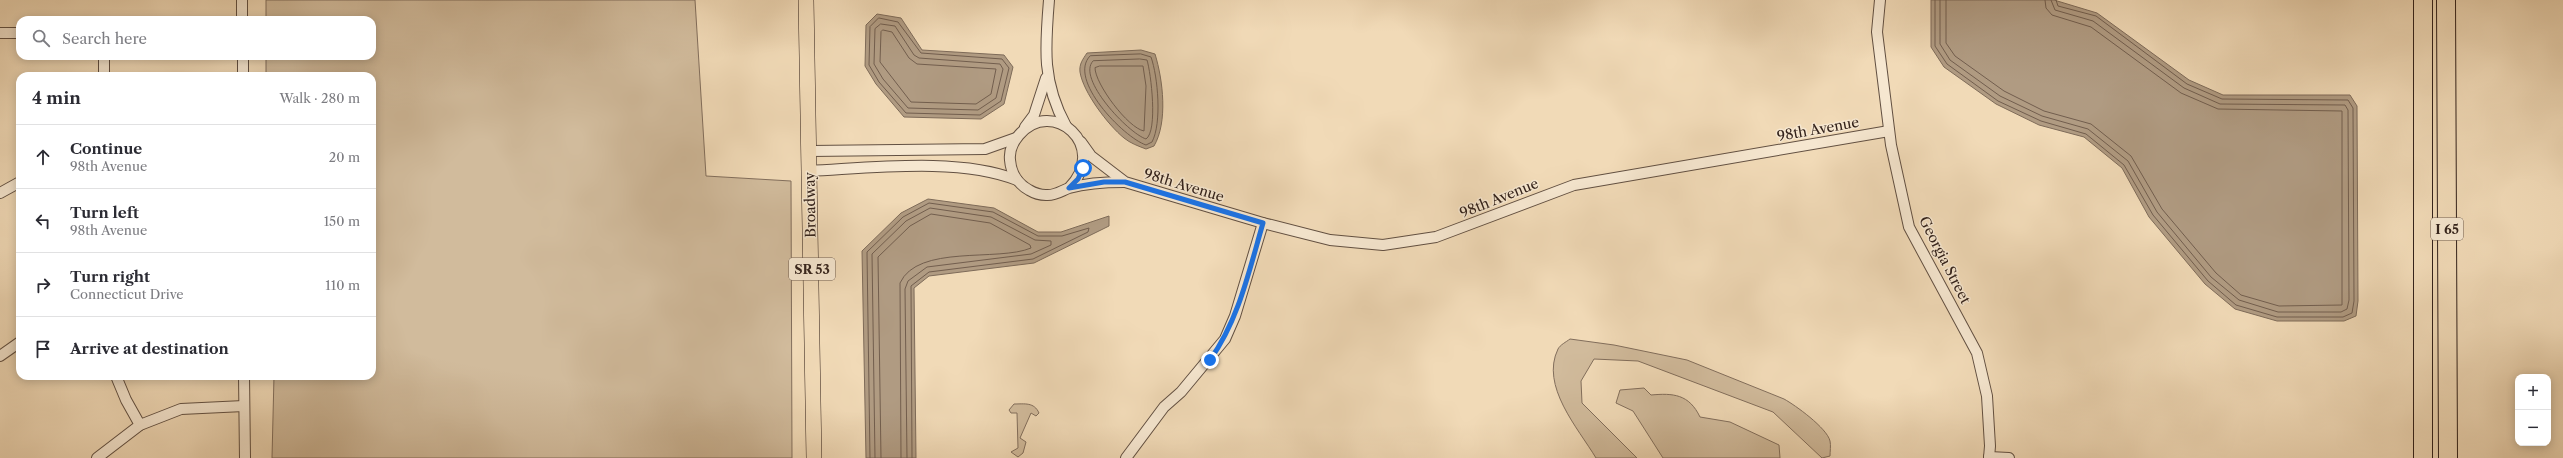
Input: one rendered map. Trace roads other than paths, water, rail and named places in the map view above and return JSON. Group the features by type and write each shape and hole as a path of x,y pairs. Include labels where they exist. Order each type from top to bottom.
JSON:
{"highway":[{"name":"I 65","path":"2423,0 2423,458"},
{"name":"I 65","path":"2446,0 2448,458"}],"main road":[{"name":"Broadway","path":"806,0 810,151 814,458"}],"street":[{"path":"242,0 242,16"},
{"path":"1017,180 1010,159 1019,134 1034,115 1047,76 1049,0"},
{"name":"Georgia Street","path":"1880,0 1877,32 1889,131 1910,228 1977,353 1987,396 1990,446 1989,457"},
{"path":"0,33 16,33"},
{"path":"104,60 104,72"},
{"path":"243,60 243,72"},
{"name":"98th Avenue","path":"1047,76 1054,101 1066,126 1081,142 1091,156 1125,182"},
{"path":"810,151 985,149 1044,121 1066,126"},
{"name":"98th Avenue","path":"810,171 895,167 978,168 1017,180 1030,191 1047,195 1069,188 1104,182 1125,182 1263,223 1330,240 1357,244 1406,243 1436,237 1574,185 1889,131"},
{"path":"1069,188 1078,179 1083,168 1084,155 1081,142"},
{"path":"0,193 16,184"},
{"path":"1126,458 1164,407 1181,392 1225,339 1235,316 1263,223"},
{"path":"0,356 16,345"},
{"path":"118,380 126,400 140,425"},
{"path":"244,380 244,458"},
{"path":"97,458 140,425 181,408 244,406"},
{"path":"1989,457 2008,458"}],"water":[{"path":"1931,0 2054,0 2097,13 2189,80 2223,95 2350,95 2357,106 2358,301 2356,316 2344,321 2277,321 2235,309 2205,284 2149,217 2122,168 2084,137 2039,125 1996,104 1944,67 1931,47"},
{"path":"877,14 901,18 922,50 1004,55 1013,67 1004,104 981,119 904,117 876,84 865,66 866,25"},
{"path":"1141,50 1155,54 1158,64 1163,101 1163,113 1158,136 1154,146 1146,149 1131,143 1124,138 1104,117 1086,89 1080,72 1080,66 1087,53"},
{"path":"928,199 994,208 1038,232 1061,232 1109,216 1109,226 1034,263 929,276 914,288 916,458 866,458 862,251 901,213"}]}
